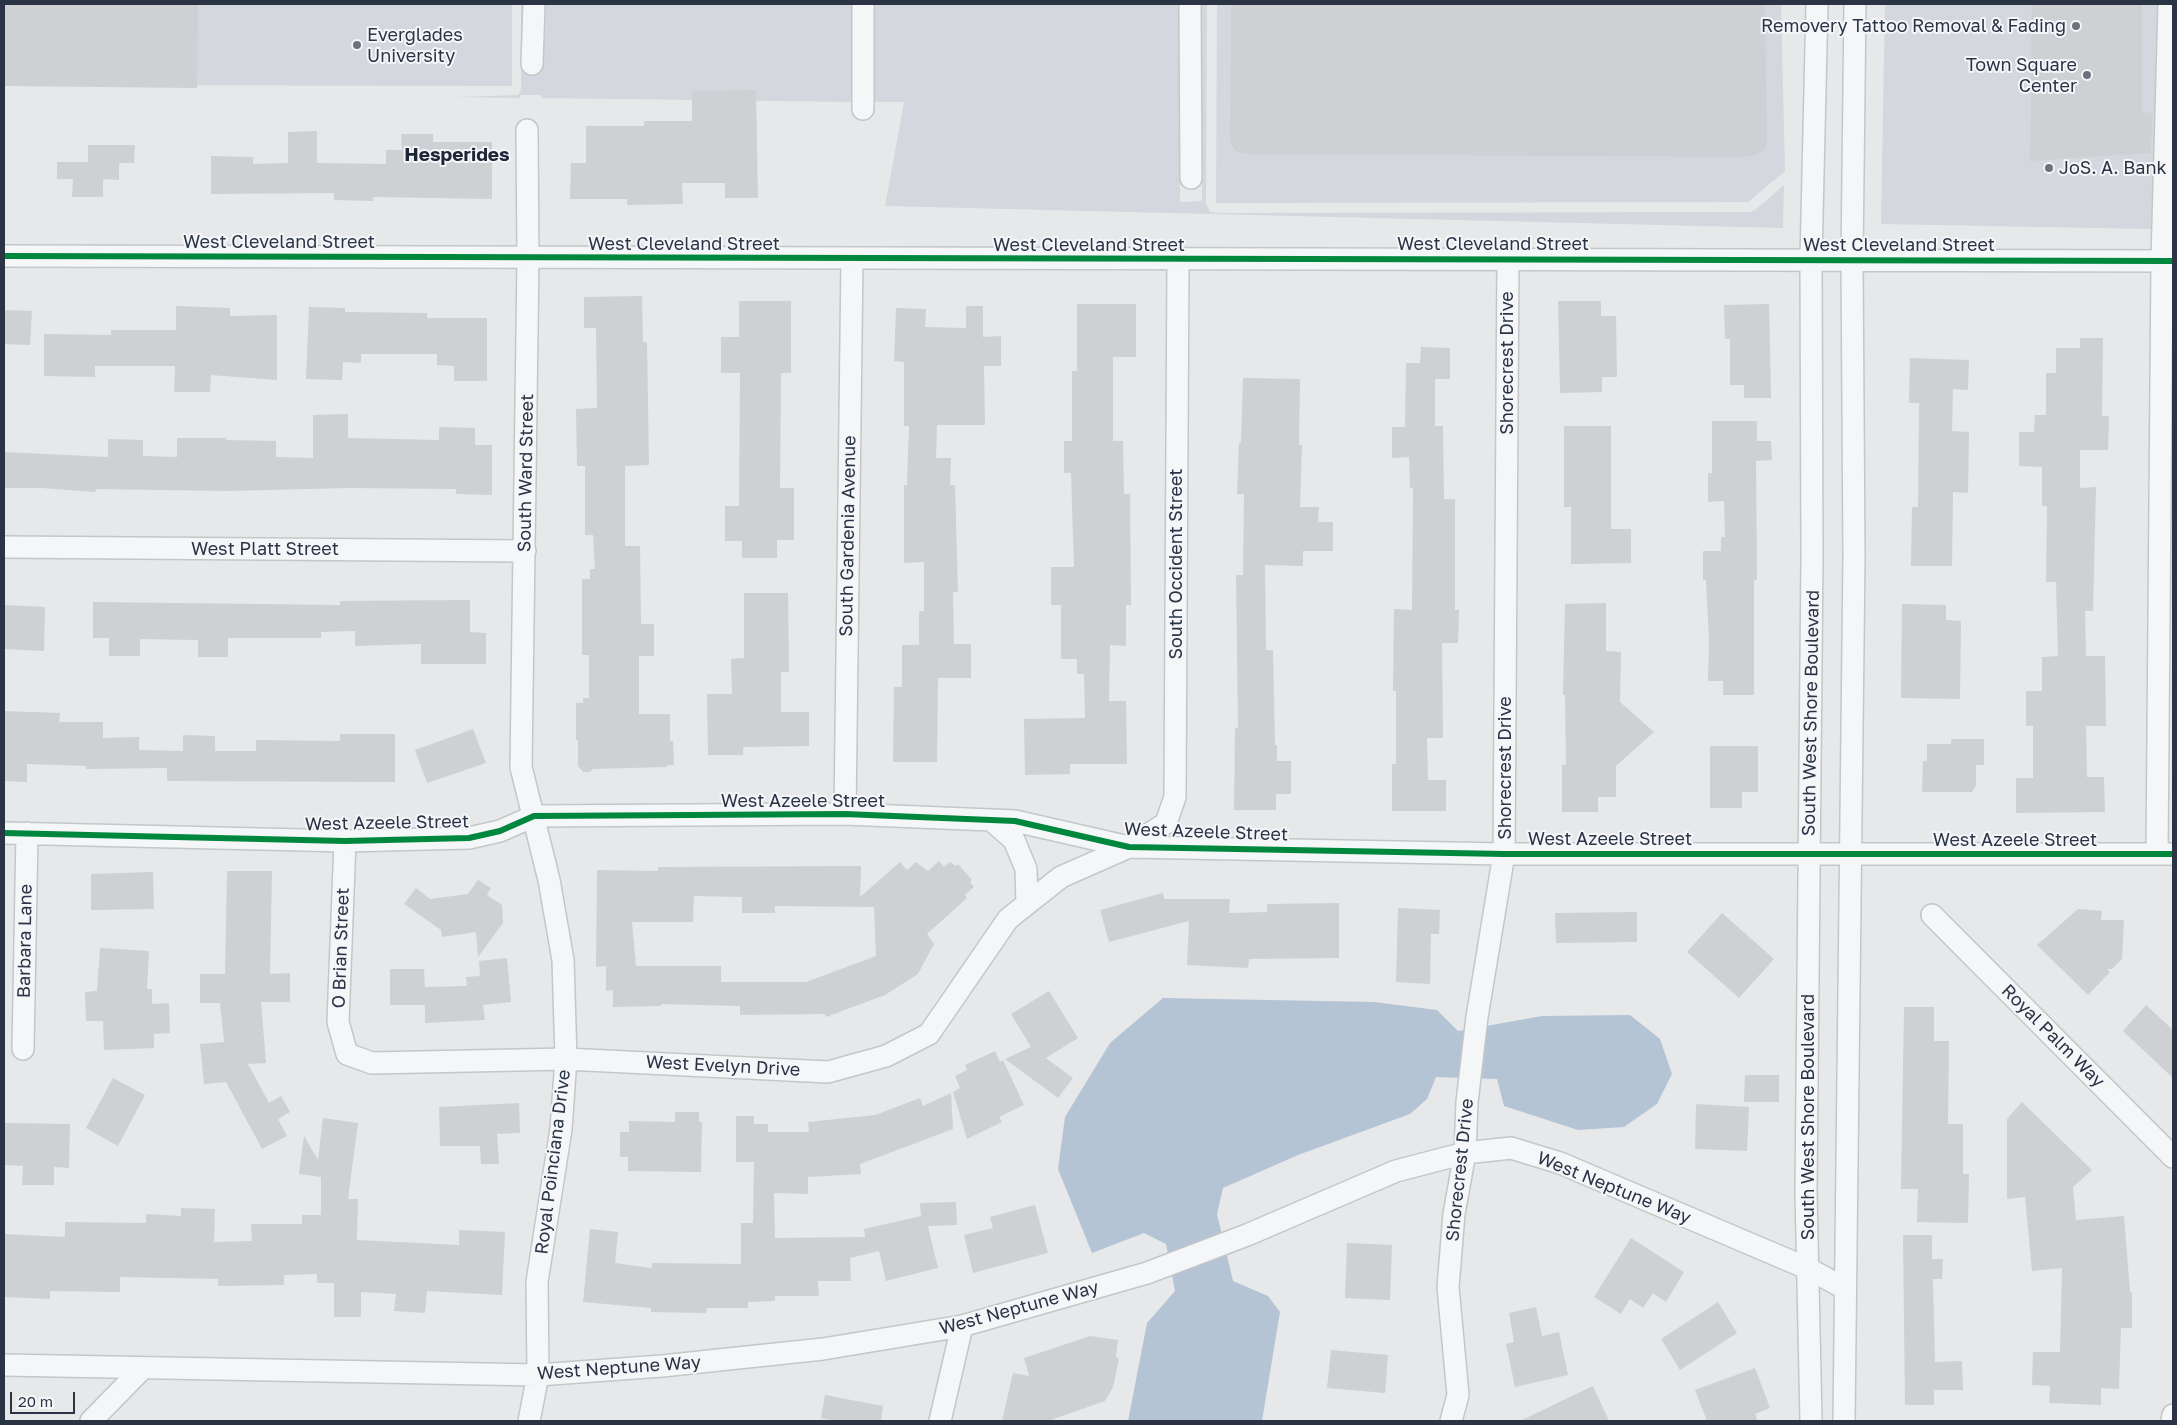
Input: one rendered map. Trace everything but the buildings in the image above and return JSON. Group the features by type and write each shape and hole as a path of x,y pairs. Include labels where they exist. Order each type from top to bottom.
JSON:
{"street":[{"path":"532,64 534,4"},
{"path":"863,4 863,108"},
{"path":"1190,4 1191,178"},
{"name":"South West Shore Boulevard","path":"1811,1421 1806,1192 1812,557 1811,259 1817,4"},
{"path":"1844,1421 1844,1288 1848,1195 1854,557 1852,259 1855,4"},
{"path":"2165,854 2169,4"},
{"name":"South Ward Street","path":"527,130 528,258 521,767 534,816"},
{"name":"West Cleveland Street","path":"4,256 2168,261"},
{"name":"South Gardenia Avenue","path":"845,814 852,258"},
{"name":"Shorecrest Drive","path":"1451,1421 1458,1395 1448,1287 1454,1214 1465,1153 1467,1102 1477,1017 1504,854 1508,259"},
{"name":"South Occident Street","path":"1129,847 1166,823 1175,797 1178,260"},
{"name":"West Platt Street","path":"4,548 525,551"},
{"name":"West Azeele Street","path":"4,833 345,841 469,838 500,831 534,816 845,814 1016,820 1129,847 1504,854 2165,854"},
{"name":"Royal Poinciana Drive","path":"529,1421 538,1375 537,1282 560,1130 566,1059 563,960 549,880 534,816"},
{"path":"991,820 1014,840 1026,869 1027,904"},
{"name":"Barbara Lane","path":"23,1049 27,833"},
{"name":"O Brian Street","path":"345,841 338,1022 347,1054"},
{"name":"West Evelyn Drive","path":"347,1054 372,1062 566,1059 828,1072 886,1056 929,1034 1008,919 1061,877 1129,847"},
{"name":"Royal Palm Way","path":"1932,915 2173,1158"},
{"name":"West Neptune Way","path":"4,1365 538,1375 662,1366 824,1349 962,1326 1147,1273 1247,1235 1396,1171 1465,1153 1511,1148 1560,1163 1809,1269 1844,1288"},
{"path":"940,1421 962,1326"},
{"path":"91,1421 144,1368"},
{"path":"1458,1395 1468,1421"},
{"path":"2172,1421 2173,1415"}],"shaded area":[{"name":"Everglades University","path":"4,4 512,4 512,86 4,85"},
{"path":"521,4 523,4 523,41 545,42 546,4 852,4 852,102 542,98 541,95 520,95 520,98 456,97 518,95 521,89"},
{"path":"874,4 1179,4 1180,202 1202,201 1201,4 1207,4 1206,203 1210,212 1748,212 1754,211 1784,185 1783,228 885,206 904,102 874,102"},
{"path":"1217,4 1781,4 1785,171 1748,202 1216,203"},
{"path":"1885,4 2159,4 2151,229 1881,224"}],"water":[{"path":"1163,998 1374,1002 1437,1010 1458,1031 1542,1016 1630,1015 1660,1039 1672,1074 1657,1104 1624,1127 1578,1130 1504,1106 1497,1079 1436,1077 1427,1099 1410,1114 1298,1155 1223,1188 1217,1214 1233,1281 1268,1296 1280,1312 1262,1421 1128,1421 1147,1323 1175,1291 1166,1244 1144,1233 1092,1253 1058,1169 1065,1117 1110,1043"}],"cycle path":[{"path":"4,256 2173,261"},
{"path":"4,833 345,841 469,838 500,831 534,816 845,814 1015,821 1129,847 1504,854 2173,854"}],"place":[{"name":"Removery Tattoo Removal & Fading","path":"2076,26"},
{"name":"Everglades University","path":"357,45"},
{"name":"Town Square Center","path":"2087,75"},
{"name":"JoS. A. Bank","path":"2049,168"}],"district":[{"name":"Hesperides","path":"457,155"}]}
